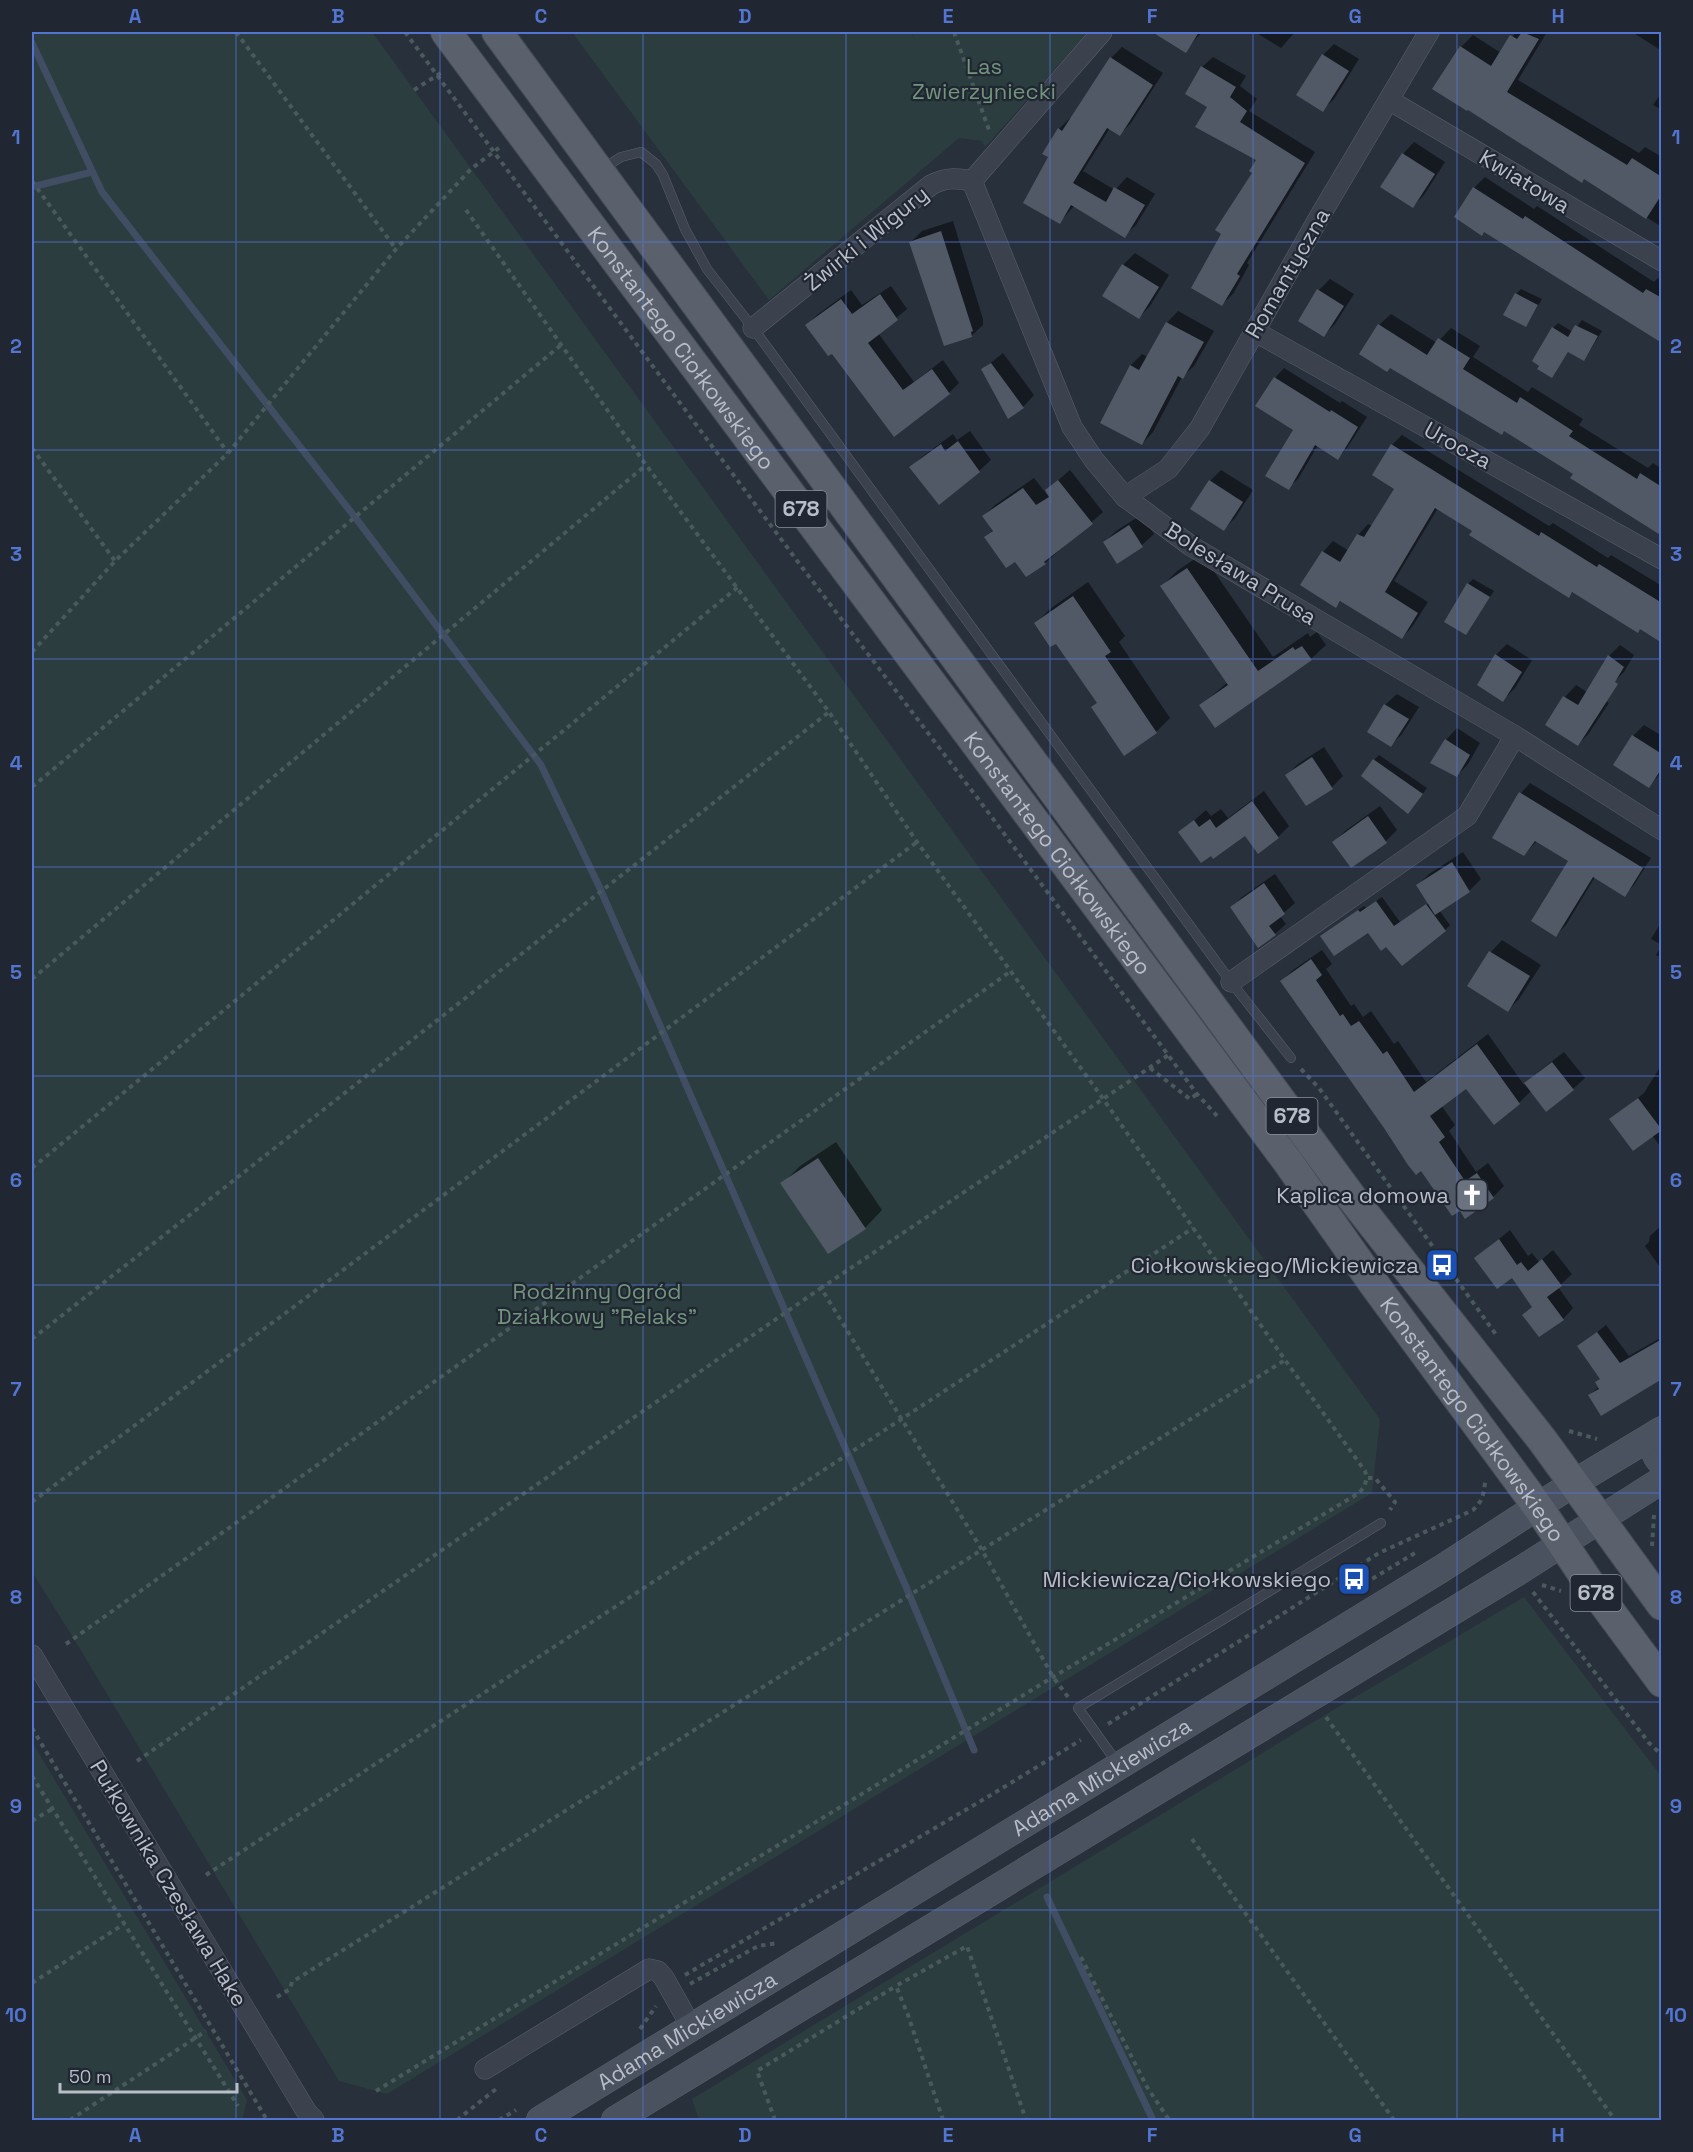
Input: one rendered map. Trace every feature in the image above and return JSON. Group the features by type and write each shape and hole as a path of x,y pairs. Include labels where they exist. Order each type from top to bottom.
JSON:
{"main road":[{"name":"Konstantego Ciołkowskiego","path":"446,32 1165,995 1538,1507 1662,1682"},
{"name":"Konstantego Ciołkowskiego","path":"497,32 1352,1198 1574,1483 1662,1606"},
{"path":"1472,1417 1485,1423 1498,1420 1507,1410 1507,1395"},
{"path":"1631,1641 1629,1627 1637,1612 1646,1607 1662,1606"}],"street":[{"path":"972,181 1102,32"},
{"name":"Romantyczna","path":"1125,497 1168,469 1200,428 1254,331 1430,32"},
{"name":"Kwiatowa","path":"1389,100 1662,261"},
{"name":"Żwirki i Wigury","path":"753,328 931,185 944,178 972,181"},
{"name":"Bolesława Prusa","path":"972,181 1072,427 1094,460 1125,497 1191,546 1515,736 1662,830"},
{"name":"Urocza","path":"1254,331 1662,559"},
{"path":"1231,982 1467,816 1515,736"},
{"path":"1659,1432 1654,1448 1662,1463"},
{"name":"Adama Mickiewicza","path":"540,2121 1442,1569 1574,1483 1659,1432"},
{"name":"Adama Mickiewicza","path":"615,2121 1563,1544 1662,1480"},
{"path":"1442,1569 1456,1571 1466,1581 1468,1588 1466,1603"},
{"name":"Pułkownika Czesława Hake","path":"32,1654 310,2118"},
{"path":"485,2069 650,1969 658,1971 668,1984 692,2028"}],"lane":[{"path":"600,170 621,157 633,153 641,152 652,159 663,175 685,229 707,269 753,328 1231,982 1291,1058"},
{"path":"1119,1766 1078,1708 1381,1523"}],"path":[{"path":"236,32 396,249"},
{"path":"405,32 798,562 1197,1094 1225,1124"},
{"path":"954,32 997,153"},
{"path":"414,90 444,70"},
{"path":"32,652 115,561 228,453 396,249 471,169 500,146"},
{"path":"32,181 228,453"},
{"path":"376,2091 1053,1677 1359,1493 1367,1478 1365,1471 1104,1100 917,842 830,712 646,465 466,210"},
{"path":"32,787 561,345"},
{"path":"32,448 115,561"},
{"path":"32,979 646,465"},
{"path":"32,1168 738,587"},
{"path":"32,1339 830,712"},
{"path":"32,1502 917,842"},
{"path":"66,1644 1011,971"},
{"path":"137,1761 821,1288 1169,1055"},
{"path":"1291,1058 1319,1088 1498,1336"},
{"path":"1150,1068 1190,1099 1197,1094"},
{"path":"206,1875 1193,1228"},
{"path":"821,1288 982,1550 1053,1677 1078,1708"},
{"path":"277,1997 290,1989 292,1982 1285,1360"},
{"path":"668,1984 992,1795 1379,1553 1473,1510 1485,1495 1484,1482 1478,1473"},
{"path":"1484,1482 1494,1477"},
{"path":"1367,1478 1375,1478 1395,1502 1381,1523"},
{"path":"1536,1584 1567,1592"},
{"path":"1528,1587 1547,1608 1644,1736 1662,1755"},
{"path":"1325,1715 1615,2121"},
{"path":"32,1728 267,2121"},
{"path":"32,1776 238,2106"},
{"path":"32,1821 52,1809"},
{"path":"1192,1839 1394,2121"},
{"path":"32,1983 124,1924"},
{"path":"775,2121 757,2071 896,1986 967,1946 1026,2121"},
{"path":"1081,1957 1147,2087 1169,2121"},
{"path":"896,1986 943,2121"},
{"path":"70,2121 206,2031"},
{"path":"457,2121 501,2086"}],"green space":[{"name":"Rodzinny Ogród Działkowy \"Relaks\"","path":"32,32 372,32 1380,1419 1372,1493 387,2094 339,2081 32,1572"},
{"name":"Las Zwierzyniecki","path":"572,32 911,32 915,40 912,32 1088,32 985,147 982,141 959,138 769,300"},
{"path":"1524,1597 1661,1776 1661,2120 699,2120 692,2099"},
{"path":"32,1742 247,2100 242,2120 32,2120"}],"building":[{"path":"1152,32 1199,32 1186,53"},
{"path":"1522,32 1539,39 1507,92 1627,165 1632,158 1662,177 1662,194 1646,219 1584,179 1582,183 1432,89 1460,46 1491,66 1510,35 1517,39"},
{"path":"1322,54 1349,71 1323,112 1296,95"},
{"path":"1110,57 1153,85 1120,136 1107,128 1073,183 1106,202 1114,187 1145,205 1125,238 1071,205 1060,224 1023,203 1048,157 1042,154 1058,128 1062,131"},
{"path":"1201,66 1236,87 1230,97 1247,111 1240,122 1305,163 1237,274 1240,276 1222,306 1191,288 1221,234 1215,230 1252,173 1249,171 1256,160 1195,127 1207,107 1185,94"},
{"path":"1402,153 1435,174 1413,208 1380,187"},
{"path":"1473,187 1523,219 1525,216 1643,293 1646,289 1662,298 1662,343 1484,232 1482,236 1454,217"},
{"path":"941,231 973,331 971,332 972,337 944,346 909,242"},
{"path":"1122,264 1159,287 1139,319 1102,296"},
{"path":"1317,289 1344,306 1324,337 1298,321"},
{"path":"1515,293 1538,305 1526,327 1503,315"},
{"path":"880,294 898,320 868,343 903,390 932,369 950,394 894,437 832,354 828,356 805,325 841,299 852,314"},
{"path":"1166,322 1204,342 1183,379 1178,376 1142,445 1100,423 1130,365 1139,370"},
{"path":"1378,324 1427,355 1438,338 1470,358 1463,369 1517,403 1520,397 1573,431 1569,436 1637,479 1640,473 1662,487 1662,536 1570,478 1573,474 1504,431 1502,435 1390,368 1387,372 1359,354"},
{"path":"1575,325 1598,336 1584,361 1568,352 1552,378 1537,369 1539,366 1532,361 1552,327 1568,337"},
{"path":"991,363 1024,408 1008,419 981,369"},
{"path":"1274,377 1358,427 1338,460 1315,445 1289,490 1265,476 1293,430 1255,406"},
{"path":"958,441 980,472 939,505 909,467 941,444 945,451"},
{"path":"1391,444 1539,536 1541,532 1597,567 1599,564 1662,603 1662,643 1640,629 1638,633 1572,592 1569,598 1469,535 1472,531 1435,508 1385,592 1418,613 1402,639 1340,601 1336,608 1300,585 1322,551 1340,562 1357,534 1364,537 1394,489 1372,475"},
{"path":"1058,480 1093,524 1044,562 1046,564 1026,577 1015,562 1006,568 984,537 993,531 982,516 1023,488 1036,505 1049,497 1045,490"},
{"path":"1209,480 1243,502 1224,531 1190,509"},
{"path":"1129,525 1143,547 1117,564 1103,542"},
{"path":"1187,568 1258,671 1293,647 1295,650 1302,646 1312,660 1215,728 1199,705 1228,685 1160,586"},
{"path":"1467,583 1490,597 1466,635 1444,622"},
{"path":"1073,596 1111,652 1105,656 1157,733 1124,756 1091,707 1097,703 1056,644 1050,647 1034,623"},
{"path":"1495,654 1522,672 1503,702 1477,685"},
{"path":"1608,655 1624,667 1615,682 1618,684 1578,746 1545,725 1563,696 1578,705"},
{"path":"1384,704 1409,719 1391,747 1367,732"},
{"path":"1632,735 1662,754 1662,768 1649,788 1613,765"},
{"path":"1445,739 1470,755 1457,777 1430,763"},
{"path":"1312,757 1333,789 1306,806 1285,775"},
{"path":"1373,759 1423,794 1408,814 1361,776"},
{"path":"1519,792 1643,868 1625,897 1593,877 1556,937 1531,921 1568,861 1535,841 1524,856 1492,838"},
{"path":"1252,801 1279,838 1258,854 1245,836 1213,859 1211,856 1201,863 1178,832 1194,820 1199,827 1210,819 1216,828"},
{"path":"1368,816 1387,843 1351,868 1332,842"},
{"path":"1452,862 1470,892 1435,915 1416,885"},
{"path":"1264,883 1285,914 1269,926 1276,935 1258,948 1230,907"},
{"path":"1376,901 1394,926 1426,904 1446,931 1402,966 1386,947 1381,951 1368,933 1334,956 1320,936 1358,910 1360,912"},
{"path":"1489,951 1530,976 1508,1012 1467,986"},
{"path":"1311,959 1322,975 1316,980 1340,1016 1343,1014 1351,1026 1359,1021 1383,1054 1387,1051 1414,1092 1477,1044 1520,1104 1494,1125 1466,1089 1430,1116 1445,1137 1439,1142 1465,1181 1477,1173 1494,1198 1465,1219 1460,1211 1452,1216 1421,1171 1416,1175 1408,1165 1280,981"},
{"path":"1552,1062 1574,1090 1546,1112 1524,1083"},
{"path":"1638,1098 1662,1130 1633,1151 1609,1119"},
{"path":"818,1158 866,1229 828,1254 780,1183"},
{"path":"1499,1239 1517,1265 1521,1262 1528,1271 1542,1259 1562,1286 1547,1297 1564,1320 1539,1337 1522,1315 1532,1307 1512,1278 1497,1289 1474,1258"},
{"path":"1597,1332 1620,1363 1662,1339 1662,1379 1601,1416 1588,1395 1599,1389 1595,1382 1600,1379 1577,1346"}],"waterway":[{"path":"32,43 102,192 361,525 541,765 598,884 907,1589 974,1750"},
{"path":"32,187 92,172"},
{"path":"1047,1897 1153,2120"}],"place":[{"name":"Kaplica domowa","path":"1472,1195"},
{"name":"Ciołkowskiego/Mickiewicza","path":"1442,1265"},
{"name":"Mickiewicza/Ciołkowskiego","path":"1354,1579"}]}
